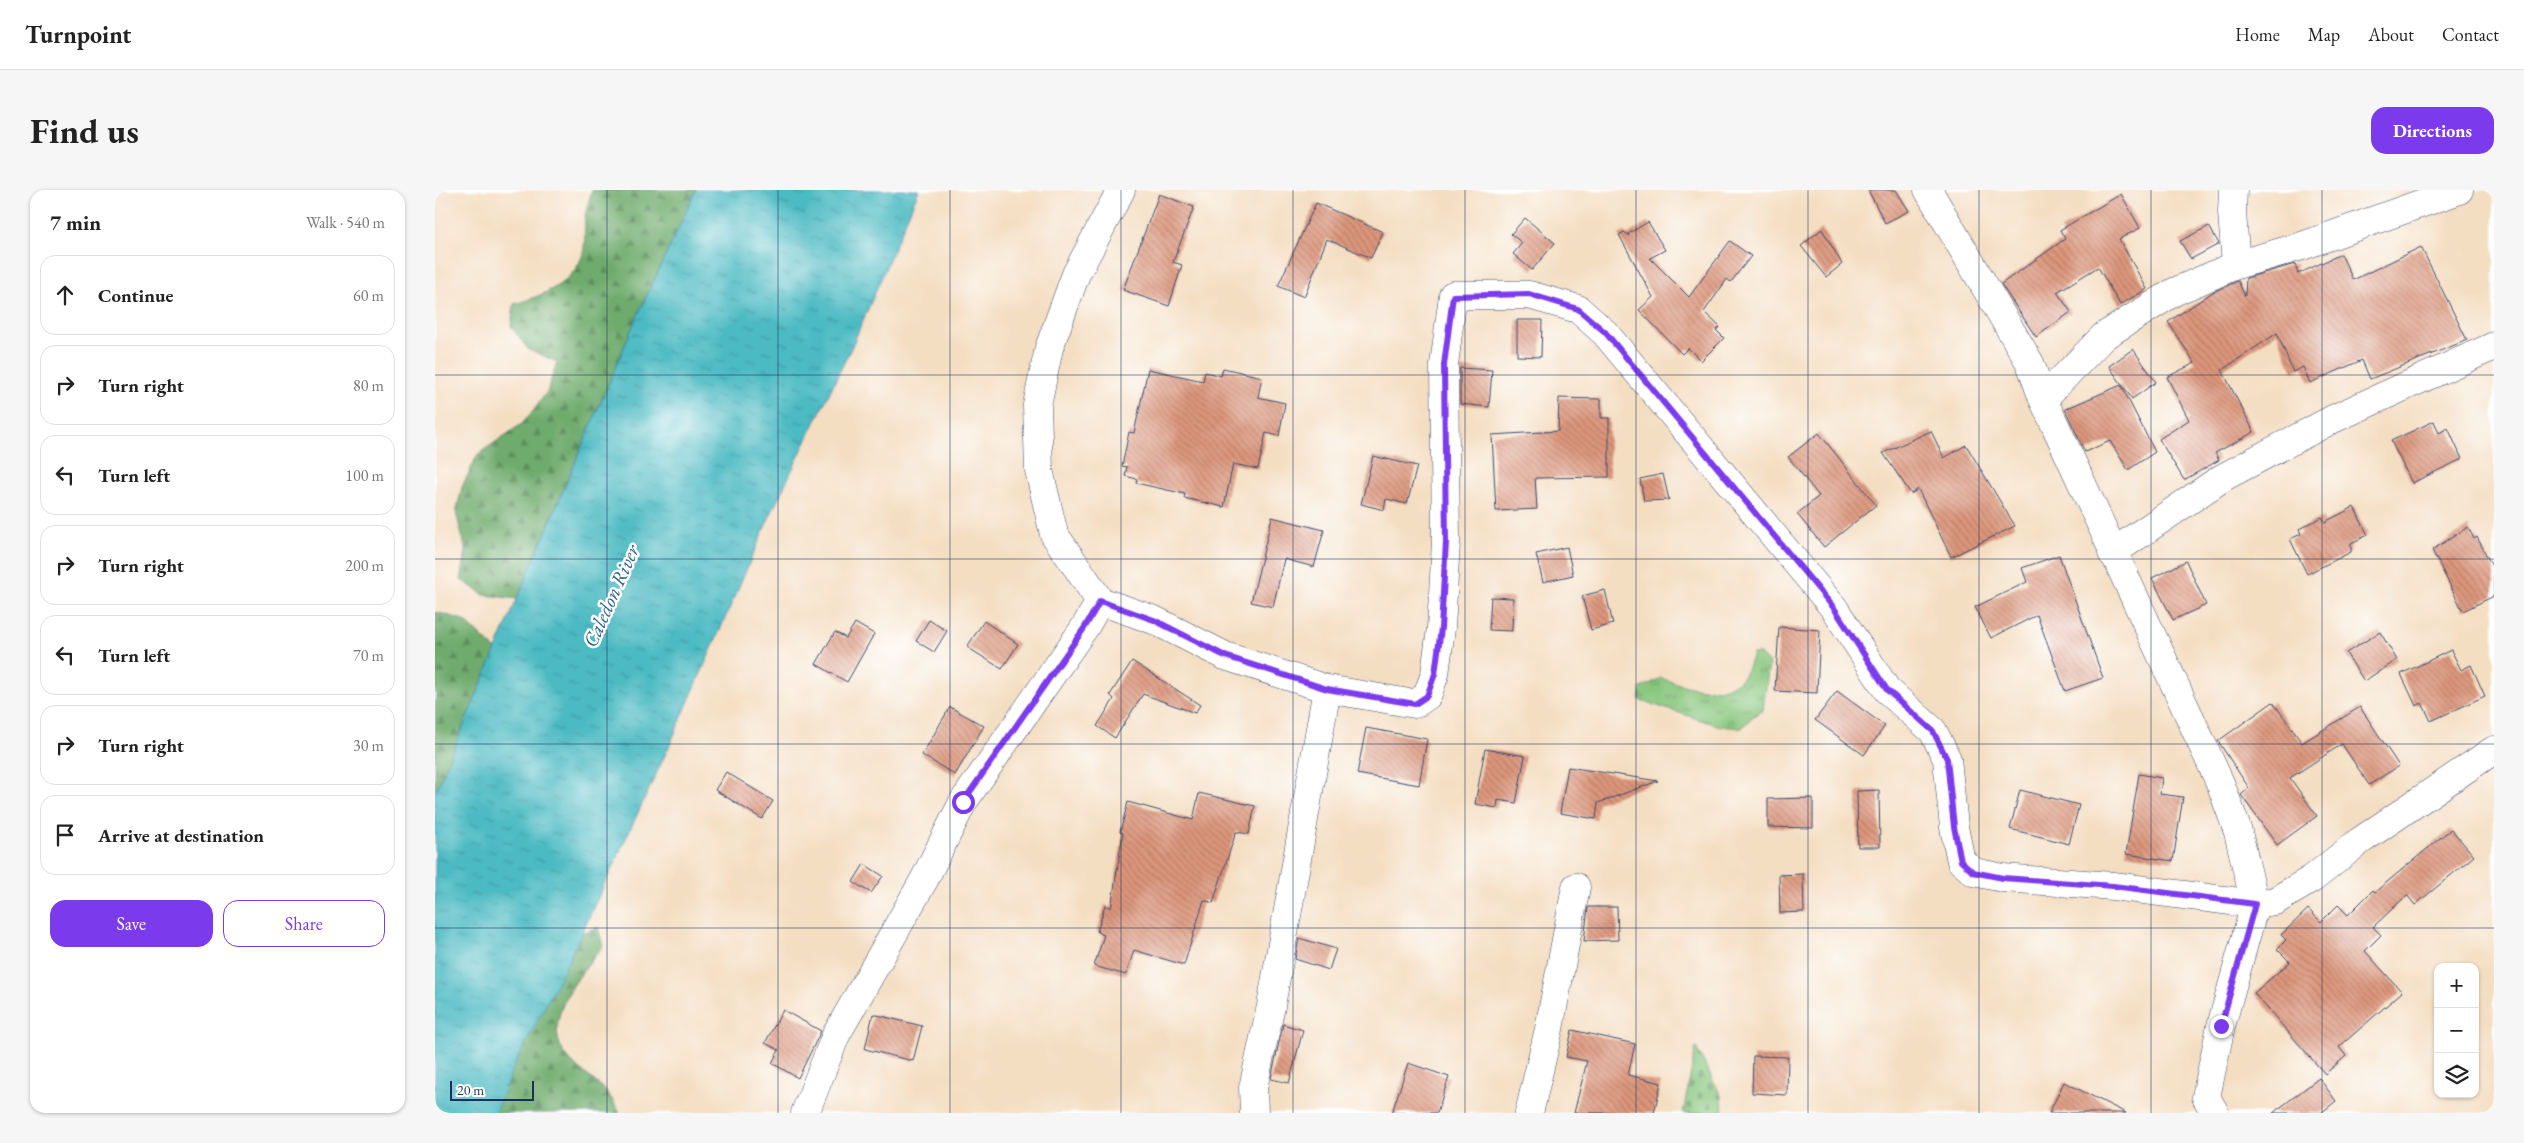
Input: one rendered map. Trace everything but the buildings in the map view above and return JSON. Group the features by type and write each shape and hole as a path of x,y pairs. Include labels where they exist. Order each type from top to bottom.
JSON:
{"street":[{"path":"1121,190 1076,274 1049,348 1037,405 1039,470 1054,534 1100,601 1154,620 1225,656 1327,689 1415,704 1427,696 1435,674 1446,542 1444,365 1453,296 1529,294 1578,309 1605,332 1834,608 1887,690 1933,731 1947,759 1954,827 1961,861 1973,872 2003,878 2123,887 2255,904 2275,901 2313,878 2360,841 2494,750"},
{"path":"1929,190 2030,363 2043,399 2112,553 2221,785 2239,832 2255,904 2221,1026 2206,1097 2215,1113"},
{"path":"2233,190 2232,212 2236,265"},
{"path":"2043,399 2104,336 2174,292 2236,265 2302,246 2459,190"},
{"path":"2112,553 2222,478 2341,415 2494,346"},
{"path":"805,1113 836,1035 924,880 963,802 1085,627 1100,601"},
{"path":"1254,1113 1253,1088 1271,1006 1327,689"},
{"path":"1529,1113 1549,1029 1576,887"}],"green space":[{"path":"592,190 696,190 635,321 517,599 484,595 461,580 466,551 456,513 462,487 478,454 523,423 547,392 557,362 528,349 511,326 514,304 533,298 551,289 574,271 582,258 586,210"},
{"path":"436,612 464,620 496,650 435,793"},
{"path":"1753,654 1760,654 1769,663 1763,710 1752,717 1742,728 1720,726 1639,700 1641,688 1661,678 1702,689 1713,690 1733,685 1745,674"},
{"path":"598,927 603,946 574,984 560,1014 557,1029 560,1044 568,1058 576,1067 605,1090 620,1113 472,1113 569,960 582,933"},
{"path":"1696,1047 1722,1098 1723,1113 1683,1113"}],"water":[{"name":"Caledon River","path":"696,190 919,190 853,344 769,518 667,751 569,960 514,1066 495,1113 435,1113 435,793 635,321"}],"route":[{"path":"963,802 1085,627 1100,601 1154,620 1225,656 1327,689 1415,704 1427,696 1435,674 1441,628 1446,542 1444,365 1453,296 1463,294 1529,294 1578,309 1605,332 1834,608 1887,690 1933,731 1947,759 1954,827 1961,861 1973,872 2003,878 2113,886 2222,898 2255,904 2221,1026"}]}
